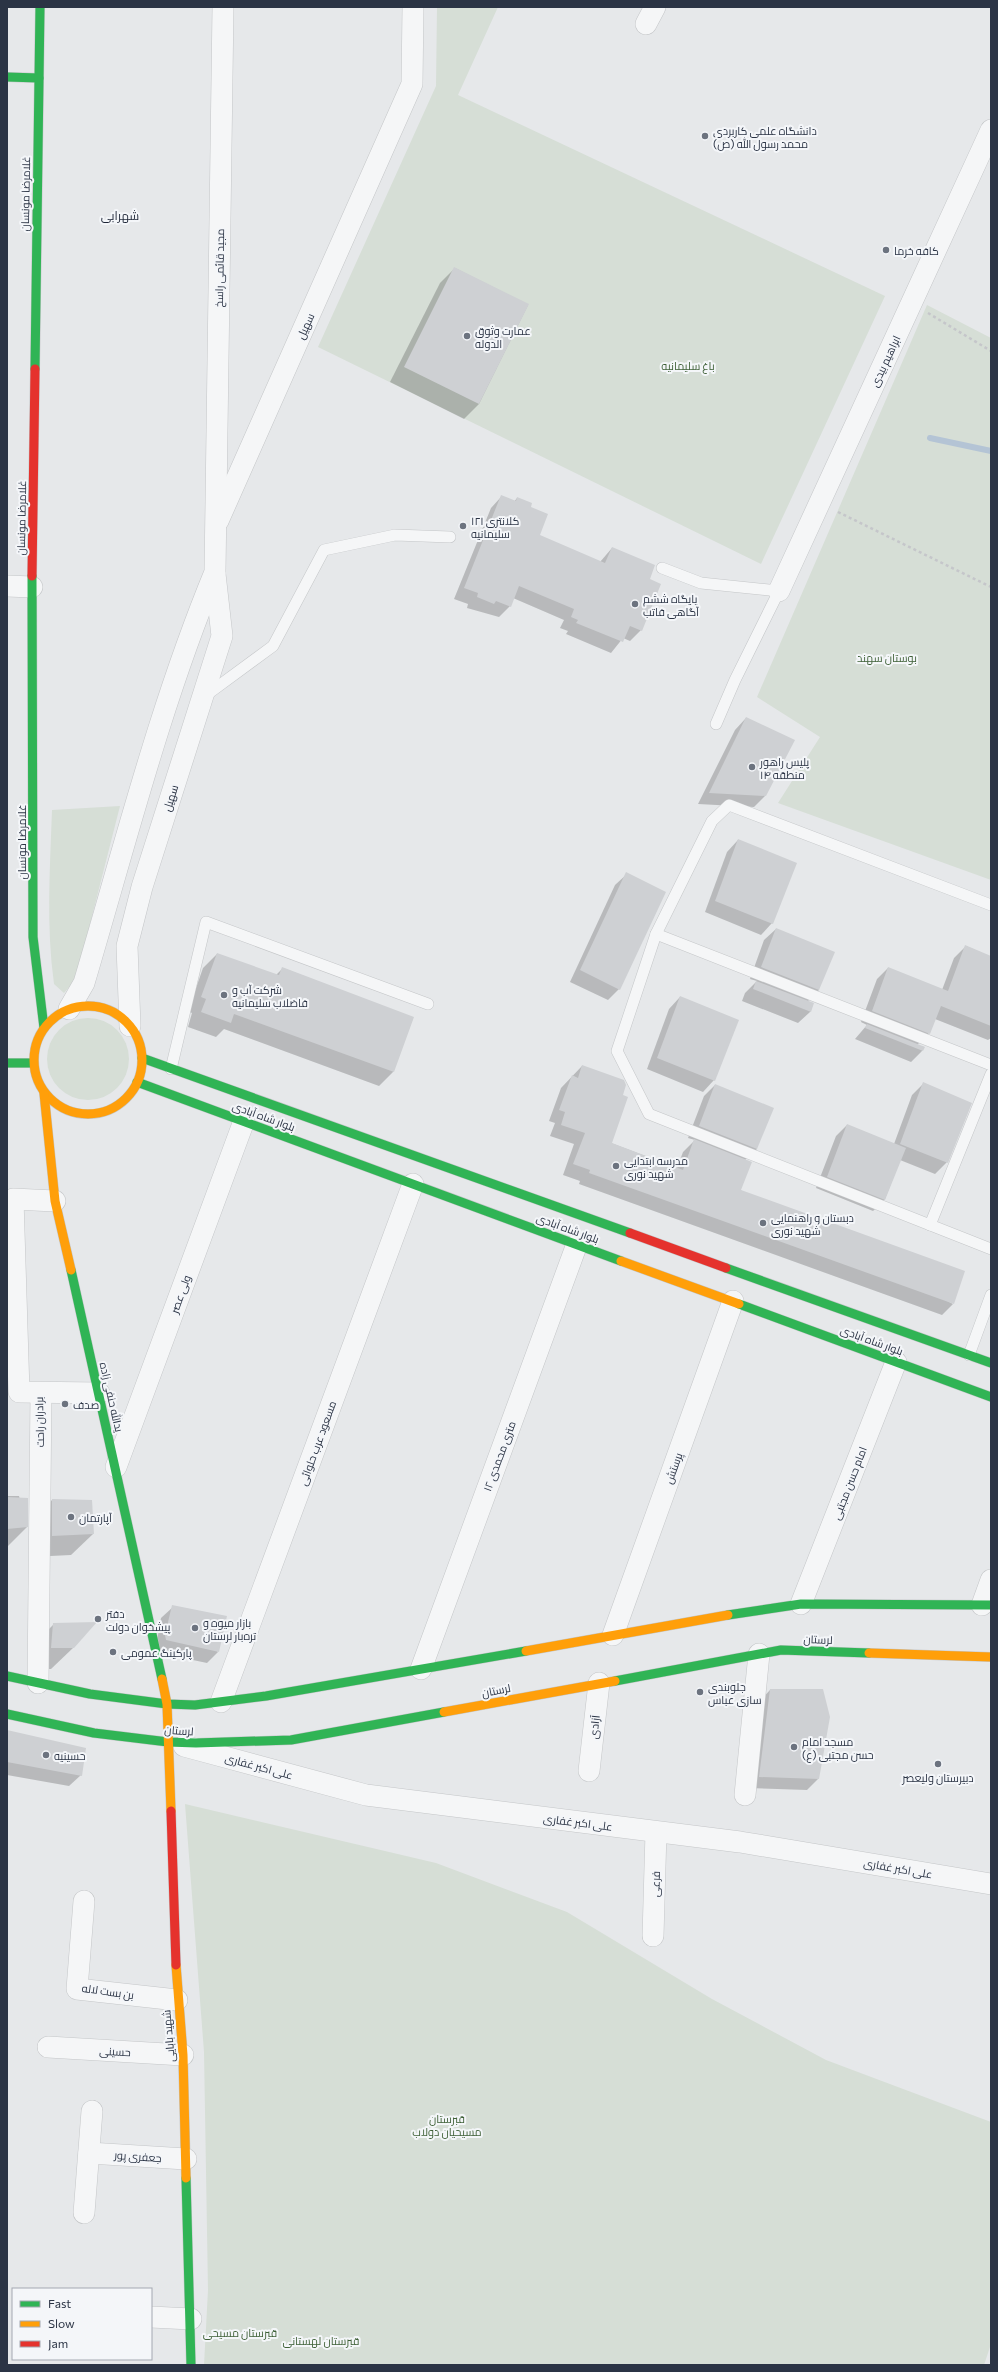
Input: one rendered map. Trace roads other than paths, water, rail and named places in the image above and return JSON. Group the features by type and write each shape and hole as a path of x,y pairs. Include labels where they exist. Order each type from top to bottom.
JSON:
{"street":[{"name":"غلامرضا مونسان","path":"40,7 32,587 33,937 44,1028"},
{"name":"مجید قائمی راسخ","path":"215,529 223,7"},
{"name":"سهیل","path":"130,1026 127,946 142,887 222,636 215,572 215,529 412,84 413,7"},
{"path":"7,77 39,78"},
{"name":"ابراهیم بیدی","path":"779,591 991,130"},
{"name":"سهیل","path":"69,1009 84,983 167,700 188,638 215,572"},
{"path":"7,586 32,587"},
{"path":"85,1006 102,1008 118,1015 130,1026 139,1041 142,1058 136,1082 132,1091 120,1104 105,1112 89,1114 72,1112 56,1105 44,1093 37,1079 34,1063 36,1044 44,1028 55,1017 69,1009 85,1006"},
{"name":"بلوار شاه آبادی","path":"142,1058 991,1363"},
{"path":"7,1063 34,1063"},
{"name":"بلوار شاه آبادی","path":"136,1082 991,1397"},
{"name":"یدالله حنفی زاده","path":"44,1093 55,1201 116,1467 167,1704"},
{"name":"ولی عصر","path":"116,1467 244,1122"},
{"name":"مسعود عرب حلوائی","path":"221,1702 414,1184"},
{"name":"برادران راحت","path":"38,1683 40,1393 19,1392 13,1199 55,1201"},
{"name":"۱۲ متری محمدی","path":"421,1669 577,1244"},
{"name":"پرستش","path":"613,1635 732,1301"},
{"name":"امام حسن مجتبی","path":"801,1604 896,1362"},
{"path":"40,1393 99,1393"},
{"path":"7,1676 90,1694 167,1704 195,1705 266,1696 613,1635 801,1604 986,1605 991,1580"},
{"name":"لرستان","path":"7,1714 94,1733 168,1742 196,1744 291,1740 781,1650 991,1657"},
{"path":"745,1795 760,1654"},
{"name":"آزادی","path":"589,1771 598,1683"},
{"name":"شهید بابایی","path":"167,1704 177,2000 183,2055 192,2319 191,2365"},
{"name":"علی اکبر غفاری","path":"168,1742 366,1795 740,1842 991,1884"},
{"name":"فرعی","path":"653,1936 656,1832"},
{"name":"بن بست لاله","path":"84,1900 77,1989 177,2000"},
{"name":"حسینی","path":"48,2047 183,2055"},
{"path":"84,2213 92,2111"},
{"name":"جعفری پور","path":"89,2153 186,2159"},
{"path":"152,2317 192,2319"}],"lane":[{"path":"201,699 273,646 324,550 395,535 450,537"},
{"path":"662,568 701,583 779,591 735,680 716,724"},
{"path":"991,905 729,805 712,821 656,934 617,1051 649,1114 991,1249"},
{"path":"171,1069 206,922 428,1004"},
{"path":"656,934 991,1065"},
{"path":"930,1225 991,1074"},
{"path":"969,1355 991,1295"}],"waterway":[{"path":"930,438 991,451"}],"place":[{"name":"دانشگاه علمی کاربردی محمد رسول الله (ص)","path":"705,136"},
{"name":"کافه خرما","path":"886,250"},
{"name":"عمارت وثوق الدوله","path":"467,336"},
{"name":"كلانتری ١٢١ سلیمانیه","path":"463,526"},
{"name":"پایگاه ششم آگاهی فاتب","path":"635,604"},
{"name":"پلیس راهور منطقه ۱۴","path":"752,767"},
{"name":"شرکت آب و فاضلاب سلیمانیه","path":"224,995"},
{"name":"مدرسه ابتدایی شهید نوری","path":"616,1166"},
{"name":"دبستان و راهنمایی شهید نوری","path":"763,1223"},
{"name":"صدف","path":"65,1404"},
{"name":"آپارتمان","path":"71,1517"},
{"name":"دفتر پیشخوان دولت","path":"98,1619"},
{"name":"بازار میوه و تره‌بار لرستان","path":"195,1628"},
{"name":"پارکینگ عمومی","path":"113,1652"},
{"name":"جلوبندی سازی عباس","path":"700,1692"},
{"name":"مسجد امام حسن مجتبی (ع)","path":"794,1747"},
{"name":"حسینیه","path":"46,1755"},
{"name":"دبیرستان ولیعصر","path":"938,1764"}],"district":[{"name":"شهرابی","path":"120,215"}],"park label":[{"name":"باغ سلیمانیه","path":"688,365"},
{"name":"بوستان سهند","path":"887,657"},
{"name":"قبرستان مسیحیان دولاب","path":"447,2124"},
{"name":"قبرستان مسیحی","path":"240,2332"},
{"name":"قبرستان لهستانی","path":"321,2340"}]}
